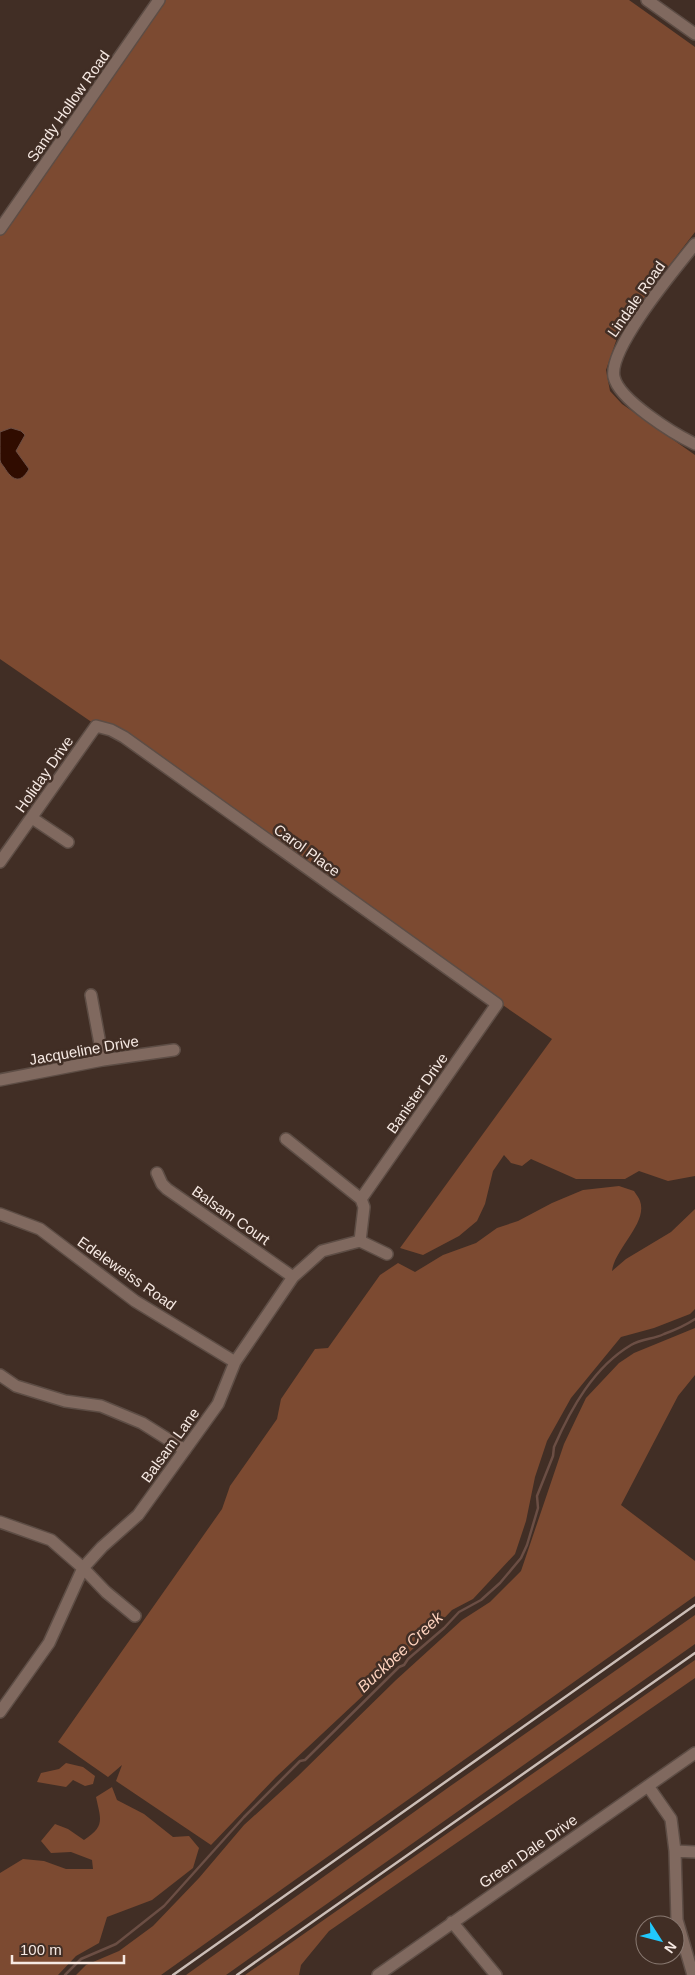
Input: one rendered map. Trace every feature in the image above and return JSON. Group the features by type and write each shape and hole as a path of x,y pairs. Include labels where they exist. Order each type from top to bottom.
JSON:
{"street":[{"name":"Sandy Hollow Road","path":"0,229 159,0"},
{"path":"647,0 695,34"},
{"name":"Lindale Road","path":"695,244 651,302 619,350 613,374 619,389 630,401 684,439 695,444"},
{"name":"Holiday Drive","path":"0,862 96,726"},
{"name":"Carol Place","path":"96,726 111,730 124,737 497,1004"},
{"path":"32,818 68,842"},
{"path":"91,995 103,1060"},
{"name":"Banister Drive","path":"361,1199 497,1004"},
{"name":"Jacqueline Drive","path":"0,1080 103,1060 174,1050"},
{"path":"286,1139 361,1199 364,1207 360,1241 387,1254"},
{"name":"Balsam Court","path":"157,1173 162,1184 167,1189 293,1277"},
{"name":"Edeleweiss Road","path":"0,1214 40,1229 135,1301 235,1362"},
{"name":"Balsam Lane","path":"0,1712 49,1643 83,1568 102,1547 138,1514 218,1404 235,1362 293,1277 322,1251 360,1241"},
{"path":"0,1375 16,1386 64,1400 101,1406 142,1423 184,1450"},
{"path":"0,1522 51,1540 83,1568 106,1592 135,1616"},
{"name":"Green Dale Drive","path":"378,1975 695,1753"},
{"path":"648,1786 671,1818 675,1851 677,1920 693,1975"},
{"path":"675,1851 695,1852"},
{"path":"452,1922 496,1975"}],"shaded area":[{"path":"163,0 629,0 695,47 695,232 641,302 617,338 606,370 610,391 622,404 695,455 695,1176 668,1181 639,1171 625,1179 576,1179 531,1159 522,1166 511,1163 504,1155 493,1171 485,1204 477,1221 459,1236 423,1255 400,1248 552,1039 0,659 0,234"},
{"path":"11,428 21,431 25,435 16,451 29,469 19,479 13,478 10,475 0,460 0,432"},
{"path":"619,1186 634,1191 640,1201 641,1209 635,1227 614,1262 612,1271 626,1259 671,1232 695,1209 695,1309 690,1314 654,1328 621,1337 571,1398 547,1441 535,1477 526,1521 515,1554 473,1599 452,1610 276,1777 211,1845 116,1781 122,1765 108,1777 58,1742 222,1509 230,1486 277,1419 281,1399 315,1349 328,1348 380,1275 398,1263 415,1272 443,1255 476,1243 497,1228 518,1221 552,1203 583,1190"},
{"path":"695,1328 695,1375 678,1396 621,1505 695,1561 695,1596 161,1975 76,1975 86,1965 119,1951 153,1926 199,1878 244,1825 298,1776 396,1680 462,1620 490,1602 521,1571 564,1444 586,1398 619,1363 634,1353"},
{"path":"695,1615 695,1644 226,1975 186,1975 449,1787"},
{"path":"695,1660 695,1678 329,1931 301,1965 299,1975 245,1975"},
{"path":"66,1763 83,1767 95,1776 93,1784 85,1786 73,1780 66,1787 37,1782 41,1773 59,1769"},
{"path":"112,1787 117,1800 144,1814 173,1837 189,1836 199,1848 193,1868 152,1900 107,1917 99,1943 76,1956 58,1975 0,1975 0,1873 23,1859 44,1861 66,1869 93,1869 92,1860 71,1852 51,1853 41,1841 55,1824 68,1829 84,1840 91,1835 100,1822 96,1797"}],"waterway":[{"name":"Buckbee Creek","path":"65,1975 81,1959 116,1944 164,1906 244,1817 300,1761 305,1760 399,1667 404,1665 408,1659 444,1628 459,1612 481,1600 500,1583 521,1558 527,1545 538,1508 537,1496 553,1456 554,1447 576,1403 585,1390 606,1365 631,1345 672,1331 695,1319"}],"railway":[{"path":"173,1975 695,1605"},
{"path":"237,1975 695,1653"}]}
